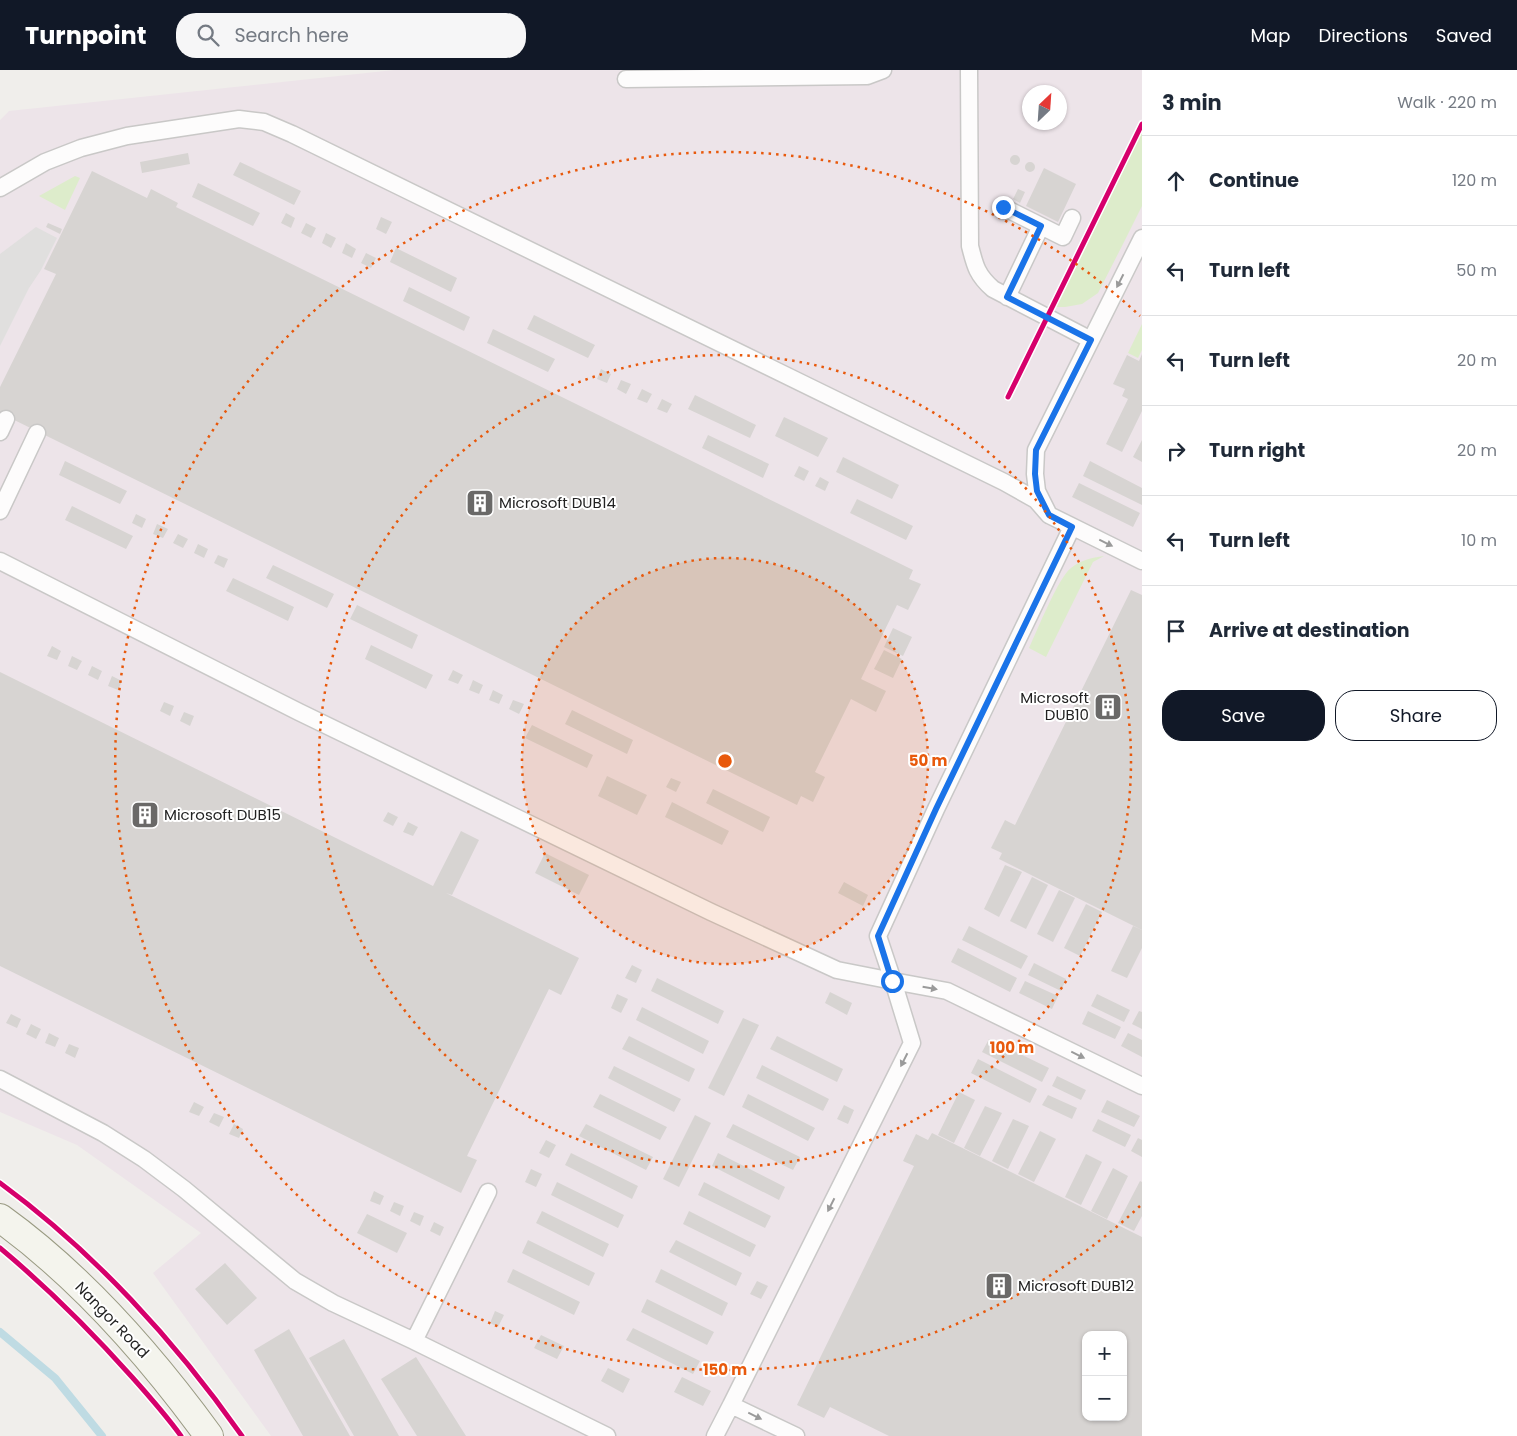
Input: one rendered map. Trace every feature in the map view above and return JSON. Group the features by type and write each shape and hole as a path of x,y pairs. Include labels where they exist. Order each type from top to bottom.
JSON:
{"main road":[{"name":"Nangor Road","path":"0,1218 45,1254 82,1288 135,1342 183,1399 210,1436"}],"lane":[{"path":"626,78 866,76 883,70"},
{"path":"969,70 970,246 975,269 982,280 993,289 1091,340"},
{"path":"0,188 45,162 81,148 127,136 239,120 264,122 1004,482 1036,500 1049,515 1142,561"},
{"path":"1003,207 1062,237 1072,218"},
{"path":"1007,297 1041,226"},
{"path":"1049,515 1037,491 1035,474 1036,450 1142,238"},
{"path":"0,511 37,433"},
{"path":"715,1436 912,1043 878,936 936,809 1072,527"},
{"path":"0,560 299,712 711,912 837,970 947,991 1142,1086"},
{"path":"0,1080 103,1133 144,1159 184,1189 295,1281 333,1303 414,1340 607,1436"},
{"path":"414,1340 488,1192"},
{"path":"731,1405 796,1436"}],"shaded area":[{"path":"394,70 1142,70 1142,1436 271,1436 153,1273 201,1233 77,1145 0,1112 0,120 9,111"},
{"path":"36,227 57,238 0,346 0,254"}],"green space":[{"path":"1142,132 1142,206 1098,293 1082,304 1056,307"},
{"path":"75,176 80,178 65,210 39,196"},
{"path":"1142,324 1142,350 1138,358 1128,353"},
{"path":"1104,556 1093,562 1046,657 1029,648 1054,593 1066,574 1071,568 1082,561"}],"building":[{"path":"188,153 190,164 142,173 140,162"},
{"path":"1015,155 1020,160 1015,165 1010,160"},
{"path":"240,162 301,191 294,205 233,175"},
{"path":"1030,162 1035,167 1030,172 1025,167"},
{"path":"1044,168 1076,184 1058,222 1026,206"},
{"name":"Microsoft DUB14","path":"92,171 147,198 151,189 178,203 176,207 913,570 909,579 921,584 908,610 897,605 861,679 886,691 876,712 851,699 815,772 825,777 813,802 801,796 797,805 0,413 0,387 56,274 44,269"},
{"path":"198,183 260,213 253,226 192,197"},
{"path":"1018,189 1025,192 1020,203 1013,199"},
{"path":"286,213 295,218 291,228 281,223"},
{"path":"381,217 392,222 386,234 376,229"},
{"path":"48,223 62,229 60,234 46,227"},
{"path":"306,223 316,228 311,238 301,233"},
{"path":"326,233 336,238 331,248 322,243"},
{"path":"346,243 356,249 352,258 342,253"},
{"path":"396,248 457,278 451,292 390,262"},
{"path":"366,253 376,258 371,268 361,263"},
{"path":"409,287 470,317 464,331 403,301"},
{"path":"534,315 595,345 588,358 527,329"},
{"path":"493,329 555,359 548,372 487,343"},
{"path":"1142,354 1142,411 1122,452 1106,444 1128,399 1122,396 1125,389 1113,384 1127,355 1139,361"},
{"path":"601,369 611,374 607,383 597,379"},
{"path":"621,380 631,384 626,394 617,389"},
{"path":"642,389 652,394 647,403 637,399"},
{"path":"695,395 756,425 750,438 688,409"},
{"path":"662,399 672,404 667,413 657,409"},
{"path":"784,417 828,438 818,457 775,436"},
{"path":"708,435 769,464 763,478 702,448"},
{"path":"1142,440 1142,462 1133,457"},
{"path":"843,457 899,485 892,499 836,472"},
{"path":"65,461 127,491 120,504 59,475"},
{"path":"1090,461 1142,488 1142,505 1083,476"},
{"path":"799,466 809,471 804,481 794,476"},
{"path":"820,477 829,482 825,491 815,486"},
{"path":"1079,483 1140,513 1133,527 1072,497"},
{"path":"857,499 913,526 906,540 850,513"},
{"path":"72,506 133,536 126,549 65,520"},
{"path":"136,514 146,519 142,528 132,523"},
{"path":"157,524 168,529 163,538 153,534"},
{"path":"178,534 188,539 183,548 173,543"},
{"path":"198,544 208,549 204,558 194,553"},
{"path":"218,555 228,559 224,568 214,563"},
{"path":"273,565 334,594 327,608 266,578"},
{"path":"233,578 294,607 288,621 226,591"},
{"name":"Microsoft DUB10","path":"1131,590 1142,595 1142,930 999,859 1002,853 991,848 1005,820 1015,825"},
{"path":"357,605 418,635 412,649 350,619"},
{"path":"893,628 912,637 903,656 884,647"},
{"path":"371,645 433,675 426,689 365,659"},
{"path":"52,646 61,651 57,660 47,656"},
{"path":"884,650 902,659 893,678 874,669"},
{"path":"72,656 82,661 77,670 68,666"},
{"path":"92,666 102,671 98,680 88,675"},
{"path":"453,670 463,675 458,684 448,680"},
{"name":"Microsoft DUB15","path":"0,672 433,886 461,831 479,840 452,895 446,893 579,958 561,995 549,989 467,1156 477,1160 461,1193 0,966"},
{"path":"112,676 122,681 118,690 108,686"},
{"path":"473,680 483,685 479,694 469,690"},
{"path":"493,690 503,695 499,704 489,700"},
{"path":"513,700 524,704 519,714 509,709"},
{"path":"164,702 174,706 170,716 160,711"},
{"path":"572,710 633,740 627,754 565,724"},
{"path":"184,712 194,716 190,726 180,721"},
{"path":"532,725 593,755 587,768 525,738"},
{"path":"607,776 647,795 637,815 598,796"},
{"path":"671,778 681,782 676,792 666,787"},
{"path":"713,789 770,817 763,832 706,803"},
{"path":"672,802 729,831 722,845 665,817"},
{"path":"388,812 398,817 393,826 383,821"},
{"path":"408,822 418,827 413,836 403,832"},
{"path":"545,853 589,875 579,895 535,873"},
{"path":"1005,865 1022,872 999,917 984,909"},
{"path":"1032,877 1048,885 1026,929 1010,921"},
{"path":"844,882 868,895 863,906 838,893"},
{"path":"1059,890 1075,898 1053,942 1037,934"},
{"path":"1086,904 1102,912 1080,956 1064,948"},
{"path":"969,926 1028,956 1021,969 962,940"},
{"path":"1133,926 1142,930 1142,948 1127,978 1111,971"},
{"path":"958,948 1017,978 1010,992 951,962"},
{"path":"1034,963 1066,979 1061,991 1028,975"},
{"path":"632,965 642,970 636,983 625,978"},
{"path":"657,978 724,1011 718,1024 651,991"},
{"path":"1025,981 1058,996 1052,1009 1019,993"},
{"path":"830,992 852,1003 847,1015 825,1003"},
{"path":"617,994 628,999 621,1013 611,1008"},
{"path":"1097,994 1130,1010 1124,1022 1091,1006"},
{"path":"642,1007 709,1041 703,1054 636,1020"},
{"path":"1088,1011 1121,1027 1115,1039 1082,1024"},
{"path":"1139,1011 1142,1012 1142,1029 1132,1024"},
{"path":"11,1014 21,1019 17,1028 6,1023"},
{"path":"743,1018 759,1025 724,1096 708,1088"},
{"path":"31,1024 41,1029 36,1039 26,1034"},
{"path":"49,1033 59,1038 55,1047 45,1043"},
{"path":"1128,1033 1142,1040 1142,1057 1121,1046"},
{"path":"629,1036 695,1069 689,1082 622,1049"},
{"path":"777,1036 843,1069 837,1082 770,1049"},
{"path":"989,1039 1049,1068 1042,1082 982,1052"},
{"path":"69,1044 79,1048 75,1058 65,1053"},
{"path":"978,1059 1037,1089 1030,1103 971,1073"},
{"path":"762,1065 829,1099 823,1111 756,1078"},
{"path":"614,1066 681,1099 674,1112 608,1078"},
{"path":"1057,1076 1086,1090 1081,1100 1052,1086"},
{"path":"959,1092 975,1100 954,1143 938,1135"},
{"path":"600,1094 667,1127 660,1140 593,1107"},
{"path":"748,1094 815,1128 808,1141 742,1107"},
{"path":"1048,1095 1077,1108 1072,1119 1042,1105"},
{"path":"1107,1100 1140,1116 1134,1127 1101,1112"},
{"path":"194,1102 204,1107 199,1116 189,1112"},
{"path":"844,1105 854,1110 848,1124 837,1119"},
{"path":"985,1106 1002,1113 980,1156 964,1148"},
{"path":"214,1113 224,1117 219,1127 209,1122"},
{"path":"695,1115 711,1123 679,1187 663,1179"},
{"path":"1013,1119 1029,1126 1008,1169 992,1161"},
{"path":"1098,1119 1131,1135 1125,1147 1092,1131"},
{"path":"234,1124 243,1129 239,1138 229,1134"},
{"path":"586,1124 653,1157 646,1170 579,1136"},
{"path":"733,1124 800,1157 793,1170 726,1137"},
{"path":"1040,1131 1056,1139 1034,1182 1018,1174"},
{"name":"Microsoft DUB12","path":"932,1133 1142,1237 1142,1436 889,1436 830,1407 824,1418 797,1405 914,1166 903,1161 916,1134 928,1140"},
{"path":"1138,1138 1142,1140 1142,1157 1131,1151"},
{"path":"546,1140 556,1145 549,1158 539,1153"},
{"path":"571,1153 638,1186 632,1199 565,1165"},
{"path":"718,1153 785,1187 779,1200 712,1166"},
{"path":"1086,1154 1102,1162 1081,1205 1065,1197"},
{"path":"1113,1168 1128,1176 1107,1219 1091,1211"},
{"path":"531,1169 542,1174 536,1187 525,1182"},
{"path":"1140,1181 1142,1182 1142,1216 1134,1231 1118,1223"},
{"path":"557,1182 624,1215 618,1228 551,1195"},
{"path":"704,1182 771,1216 765,1228 698,1195"},
{"path":"374,1191 384,1196 380,1205 370,1201"},
{"path":"394,1202 404,1206 400,1216 390,1211"},
{"path":"542,1211 609,1244 603,1257 536,1223"},
{"path":"689,1211 756,1245 750,1257 683,1224"},
{"path":"414,1212 424,1216 420,1226 410,1221"},
{"path":"367,1214 407,1233 397,1253 357,1233"},
{"path":"434,1222 444,1227 440,1236 430,1231"},
{"path":"528,1240 595,1273 589,1286 522,1253"},
{"path":"676,1240 742,1273 736,1286 669,1252"},
{"path":"225,1263 257,1298 227,1325 195,1289"},
{"path":"513,1269 580,1302 574,1315 507,1282"},
{"path":"661,1269 728,1303 722,1316 655,1282"},
{"path":"757,1281 768,1286 761,1299 750,1294"},
{"path":"647,1299 714,1332 707,1345 641,1312"},
{"path":"495,1311 504,1315 498,1327 490,1323"},
{"path":"633,1328 700,1361 693,1374 626,1340"},
{"path":"289,1329 350,1436 303,1436 254,1350"},
{"path":"541,1335 564,1346 557,1359 534,1348"},
{"path":"344,1339 399,1436 354,1436 309,1358"},
{"path":"416,1357 466,1436 417,1436 381,1379"},
{"path":"608,1368 630,1379 623,1393 601,1381"},
{"path":"682,1377 711,1391 703,1406 674,1392"}],"waterway":[{"path":"0,1332 55,1378 102,1436"}],"cycle path":[{"path":"1008,397 1142,124"},
{"path":"0,1183 68,1238 131,1300 189,1366 242,1436"},
{"path":"0,1248 52,1294 100,1343 151,1398 181,1436"}],"place":[{"name":"Microsoft DUB14","path":"480,503"},
{"name":"Microsoft DUB10","path":"1108,707"},
{"name":"Microsoft DUB15","path":"145,815"},
{"name":"Microsoft DUB12","path":"999,1286"}],"route":[{"path":"892,981 878,936 893,899 1072,527 1049,515 1037,491 1035,474 1036,450 1091,340 1007,297 1041,226 1003,207"}]}
